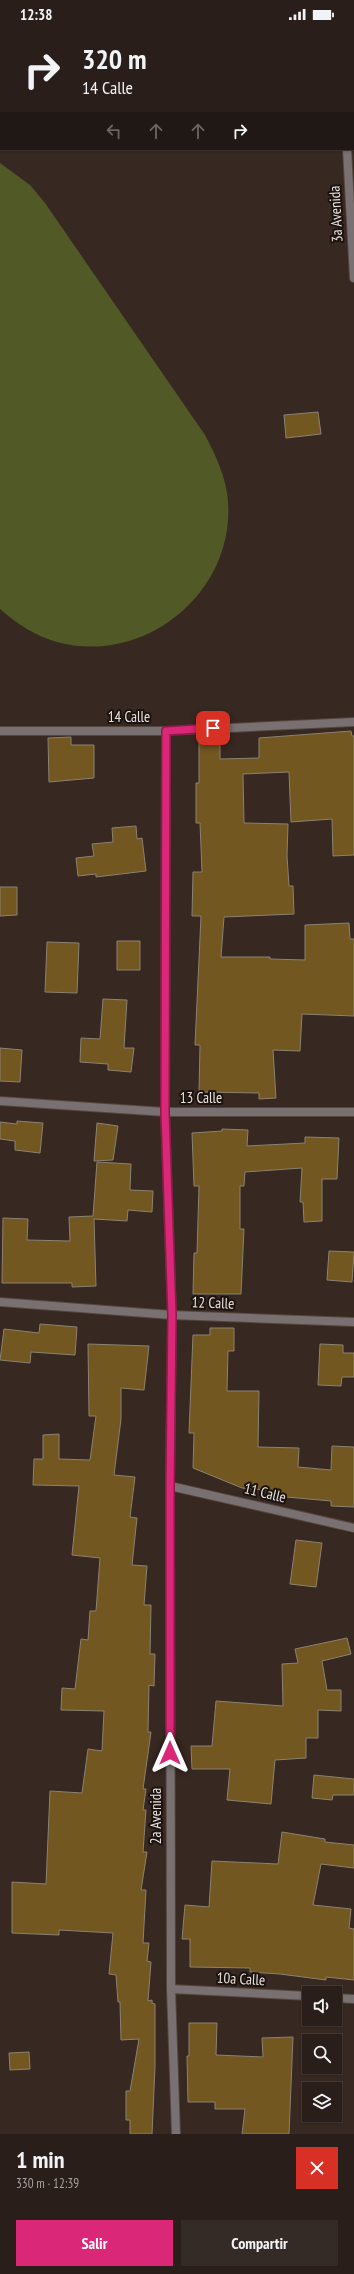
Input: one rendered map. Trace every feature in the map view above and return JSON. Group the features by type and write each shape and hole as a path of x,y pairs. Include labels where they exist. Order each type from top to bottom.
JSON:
{"street":[{"name":"3a Avenida","path":"349,152 354,278"},
{"name":"14 Calle","path":"0,731 166,731 354,722"},
{"name":"2a Avenida","path":"166,731 165,1112 172,1315 170,1486 171,1989 176,2134"},
{"name":"13 Calle","path":"0,1101 165,1112 354,1112"},
{"name":"12 Calle","path":"0,1302 172,1315 354,1322"},
{"name":"11 Calle","path":"170,1486 354,1528"},
{"name":"10a Calle","path":"171,1989 302,1996"},
{"path":"342,1998 354,1999"}],"green space":[{"path":"0,163 30,185 45,203 205,435 223,475 228,501 226,534 217,565 200,592 178,615 152,632 122,643 90,647 57,642 27,629 0,609"}],"building":[{"path":"318,412 321,434 286,438 284,415"},
{"path":"351,731 352,736 354,736 354,855 333,856 332,819 291,822 289,772 243,774 244,823 288,824 287,856 289,886 293,886 294,914 224,917 221,957 270,957 270,959 305,960 305,925 349,923 350,939 354,939 354,1016 302,1014 300,1051 273,1050 276,1098 259,1099 259,1093 199,1092 200,1045 195,1045 201,916 192,916 193,872 202,872 200,823 196,823 196,783 199,783 199,738 220,737 220,759 259,758 259,738"},
{"path":"71,737 71,745 94,745 94,778 49,782 48,738"},
{"path":"136,826 137,839 142,838 146,871 96,877 96,874 78,876 76,858 94,856 92,844 113,842 112,828"},
{"path":"0,887 17,887 17,915 0,916"},
{"path":"117,941 140,941 140,970 117,970"},
{"path":"47,942 79,943 77,993 45,992"},
{"path":"103,999 127,1000 124,1048 134,1048 131,1072 108,1070 108,1064 80,1062 81,1038 100,1039"},
{"path":"0,1048 22,1050 20,1082 0,1081"},
{"path":"17,1121 43,1123 40,1153 15,1150 15,1141 0,1139 0,1122 17,1124"},
{"path":"97,1123 118,1126 113,1160 94,1161"},
{"path":"222,1129 248,1130 247,1146 305,1143 305,1137 339,1138 337,1179 322,1179 322,1221 304,1222 303,1202 300,1202 302,1168 245,1172 244,1186 240,1186 240,1229 244,1229 241,1294 193,1294 194,1253 197,1253 199,1186 194,1186 192,1133 222,1131"},
{"path":"97,1162 131,1164 130,1190 153,1191 152,1212 128,1210 127,1221 94,1219 96,1286 72,1287 72,1283 2,1283 3,1218 28,1219 27,1240 70,1241 69,1217 93,1216"},
{"path":"329,1251 354,1252 352,1282 327,1280"},
{"path":"40,1324 77,1327 75,1355 31,1352 30,1363 0,1360 4,1329 39,1333"},
{"path":"210,1328 234,1328 234,1351 228,1351 227,1391 259,1391 258,1447 299,1448 298,1467 331,1470 332,1446 354,1447 354,1507 331,1506 331,1501 275,1496 275,1491 242,1488 193,1468 194,1433 189,1433 193,1335 210,1335"},
{"path":"88,1344 149,1346 144,1390 121,1388 121,1419 114,1475 135,1477 130,1517 137,1518 132,1565 147,1566 144,1605 151,1605 150,1654 155,1654 154,1686 149,1685 148,1732 151,1732 143,1789 146,1789 143,1810 146,1810 143,1852 147,1852 141,1890 146,1890 143,1943 149,1943 147,1961 151,1962 148,2001 152,2000 152,2003 155,2004 155,2067 152,2134 130,2134 130,2120 126,2120 126,2091 130,2091 139,2039 121,2040 120,2002 118,2002 116,1975 109,1974 113,1933 59,1930 59,1935 12,1933 12,1882 46,1884 50,1791 82,1793 88,1749 102,1751 104,1711 61,1710 62,1688 75,1689 81,1639 88,1640 90,1611 96,1611 100,1558 72,1555 79,1486 33,1485 34,1459 43,1459 43,1435 59,1434 59,1459 90,1460 96,1416 89,1416"},
{"path":"320,1344 343,1345 343,1353 354,1353 354,1377 342,1377 341,1386 318,1385"},
{"path":"296,1540 322,1543 316,1587 290,1584"},
{"path":"347,1638 351,1654 322,1661 327,1690 341,1690 341,1711 318,1710 318,1738 306,1738 306,1758 275,1760 271,1804 227,1800 230,1769 192,1769 191,1746 212,1746 216,1701 283,1706 282,1664 298,1663 295,1649"},
{"path":"314,1775 354,1779 354,1795 333,1795 332,1800 312,1798"},
{"path":"282,1832 325,1839 325,1842 354,1845 354,1868 321,1864 313,1905 351,1909 349,1928 354,1929 354,1980 326,1977 326,1980 250,1972 250,1968 190,1967 190,1939 182,1939 185,1905 209,1907 212,1861 278,1864"},
{"path":"189,2023 217,2023 216,2055 263,2057 262,2038 293,2037 289,2134 242,2134 245,2109 215,2109 215,2102 188,2102 187,2056 189,2056"},
{"path":"29,2052 30,2069 10,2070 9,2053"}],"route":[{"path":"170,1753 170,1486 172,1315 165,1112 166,731 213,728"}]}
